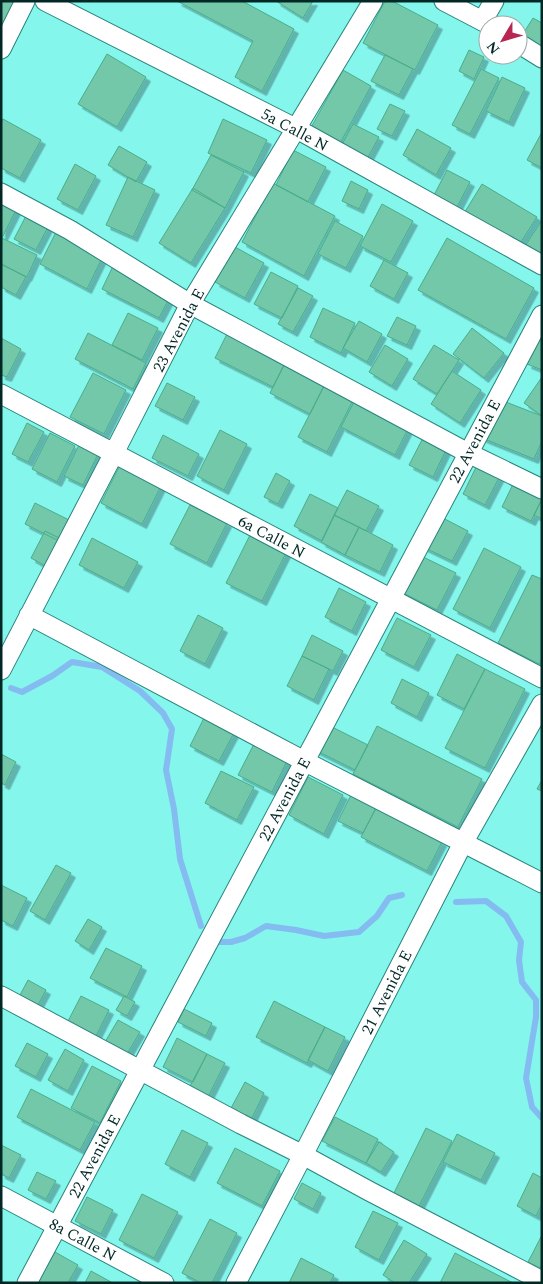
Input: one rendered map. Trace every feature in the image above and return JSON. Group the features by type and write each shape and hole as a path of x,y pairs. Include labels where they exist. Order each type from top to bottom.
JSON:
{"street":[{"path":"1,48 25,1"},
{"name":"5a Calle N","path":"45,1 297,129 542,265"},
{"name":"23 Avenida E","path":"1,670 190,304 373,1"},
{"path":"444,1 478,19"},
{"path":"489,15 494,1"},
{"path":"528,49 542,58"},
{"path":"1,193 70,230 190,304 468,452 542,489"},
{"name":"22 Avenida E","path":"27,1283 542,315"},
{"name":"6a Calle N","path":"1,394 542,678"},
{"path":"30,616 304,761 542,883"},
{"name":"21 Avenida E","path":"236,1283 463,843 542,704"},
{"path":"1,996 542,1281"},
{"name":"8a Calle N","path":"1,1196 164,1283"}],"building":[{"path":"1,1 12,1 14,3 1,30"},
{"path":"177,1 242,1 294,29 262,91 235,77 253,41"},
{"path":"276,1 313,1 303,18"},
{"path":"385,1 392,1 438,25 415,70 363,43"},
{"path":"533,18 542,23 542,50 528,41 528,26"},
{"path":"469,50 478,54 478,65 480,65 474,79 459,71"},
{"path":"107,54 146,77 117,127 78,104"},
{"path":"385,55 413,69 399,95 371,81"},
{"path":"481,69 499,78 470,134 452,125"},
{"path":"343,70 371,86 338,147 309,131"},
{"path":"502,77 525,88 509,122 486,111"},
{"path":"390,104 405,111 392,136 377,129"},
{"path":"3,119 41,140 20,178 1,168 1,123"},
{"path":"223,119 267,140 251,173 208,153"},
{"path":"353,124 379,137 365,163 339,150"},
{"path":"417,129 451,148 436,175 403,155"},
{"path":"542,132 542,168 527,160"},
{"path":"119,146 147,162 136,182 108,165"},
{"path":"293,150 326,167 308,202 276,185"},
{"path":"211,155 244,172 225,208 192,190"},
{"path":"75,164 96,176 78,210 57,199"},
{"path":"447,170 470,182 456,209 433,197"},
{"path":"128,177 155,190 133,237 106,225"},
{"path":"351,181 368,190 359,209 342,201"},
{"path":"273,183 335,216 304,276 242,242"},
{"path":"482,184 537,217 517,248 463,215"},
{"path":"193,188 225,208 191,263 159,243"},
{"path":"1,200 17,208 2,238 1,237"},
{"path":"382,204 413,221 391,262 360,246"},
{"path":"27,214 49,225 36,250 14,239"},
{"path":"542,220 542,261 523,249"},
{"path":"335,221 363,236 346,268 318,254"},
{"path":"57,230 104,254 87,289 40,264"},
{"path":"2,238 37,255 27,277 1,264"},
{"path":"447,238 534,288 506,339 418,290"},
{"path":"235,247 264,263 245,298 215,282"},
{"path":"384,260 408,273 394,299 370,286"},
{"path":"1,264 26,277 16,295 1,287"},
{"path":"114,264 172,293 159,318 102,289"},
{"path":"271,272 298,286 282,318 254,304"},
{"path":"298,288 313,296 293,332 278,324"},
{"path":"323,308 355,323 341,353 310,337"},
{"path":"128,313 158,328 142,360 112,345"},
{"path":"397,317 416,326 407,345 387,336"},
{"path":"359,321 382,334 367,362 343,348"},
{"path":"472,328 504,353 484,378 453,354"},
{"path":"229,330 287,359 273,387 215,358"},
{"path":"88,333 146,363 133,389 75,359"},
{"path":"542,335 542,370 527,364"},
{"path":"1,338 21,349 7,377 1,375"},
{"path":"385,345 408,359 392,386 369,372"},
{"path":"434,345 459,360 437,394 413,379"},
{"path":"287,359 327,380 310,414 270,393"},
{"path":"452,371 481,390 460,423 431,404"},
{"path":"93,373 126,390 104,434 70,417"},
{"path":"542,377 542,416 524,403"},
{"path":"326,382 355,396 327,452 298,437"},
{"path":"167,383 195,397 183,420 155,406"},
{"path":"498,399 542,416 542,441 534,459 482,438"},
{"path":"355,400 409,427 395,455 341,427"},
{"path":"27,423 44,432 28,462 12,454"},
{"path":"220,430 247,444 224,490 197,476"},
{"path":"50,433 75,446 57,482 32,469"},
{"path":"425,434 448,446 433,477 409,465"},
{"path":"163,435 199,454 188,476 152,458"},
{"path":"80,443 99,452 83,485 64,476"},
{"path":"122,461 163,482 142,524 101,503"},
{"path":"479,461 502,472 485,505 463,494"},
{"path":"276,473 290,481 278,504 264,497"},
{"path":"514,482 542,496 531,521 502,507"},
{"path":"347,490 379,506 366,531 334,515"},
{"path":"310,494 338,508 322,541 294,526"},
{"path":"542,499 542,519 534,515"},
{"path":"35,503 69,520 59,541 25,524"},
{"path":"190,505 227,523 207,563 170,544"},
{"path":"334,515 359,527 345,555 321,542"},
{"path":"439,516 468,531 452,561 423,547"},
{"path":"359,527 393,545 380,572 345,555"},
{"path":"45,531 65,541 51,569 31,558"},
{"path":"251,533 287,551 262,601 226,583"},
{"path":"92,538 138,562 124,588 79,565"},
{"path":"484,548 521,567 490,628 453,609"},
{"path":"417,554 456,573 437,610 399,591"},
{"path":"532,575 542,579 542,659 539,664 498,643"},
{"path":"339,588 366,602 352,631 325,617"},
{"path":"198,615 223,628 205,664 180,651"},
{"path":"397,618 431,635 414,667 381,650"},
{"path":"312,635 343,651 333,671 302,656"},
{"path":"457,654 485,669 464,709 437,695"},
{"path":"302,656 329,669 314,700 287,686"},
{"path":"485,669 525,689 485,768 445,748"},
{"path":"402,679 429,693 417,717 391,703"},
{"path":"204,718 234,733 219,761 190,746"},
{"path":"328,725 368,745 355,770 315,750"},
{"path":"377,726 482,779 458,827 353,774"},
{"path":"254,744 287,761 272,792 238,775"},
{"path":"1,754 16,762 5,785 1,783"},
{"path":"221,771 254,787 237,820 205,803"},
{"path":"308,777 343,795 324,834 289,815"},
{"path":"542,780 542,791 537,789"},
{"path":"351,795 376,808 363,833 338,821"},
{"path":"376,808 442,842 427,871 361,837"},
{"path":"56,865 71,873 45,920 30,911"},
{"path":"1,885 27,898 13,926 1,920"},
{"path":"88,919 102,927 89,950 75,941"},
{"path":"106,948 142,966 127,997 90,978"},
{"path":"28,980 46,990 38,1005 20,995"},
{"path":"81,996 109,1010 94,1040 66,1025"},
{"path":"124,996 135,1002 127,1016 116,1010"},
{"path":"274,1001 325,1027 307,1063 256,1037"},
{"path":"184,1009 212,1023 206,1036 178,1022"},
{"path":"118,1020 140,1032 127,1054 105,1042"},
{"path":"325,1027 345,1037 328,1071 308,1060"},
{"path":"177,1038 207,1054 193,1082 163,1067"},
{"path":"27,1043 48,1054 36,1077 15,1066"},
{"path":"65,1049 84,1060 68,1091 48,1080"},
{"path":"207,1054 225,1063 208,1097 189,1088"},
{"path":"92,1066 121,1081 100,1123 71,1108"},
{"path":"245,1082 264,1093 251,1120 230,1110"},
{"path":"31,1089 95,1122 80,1150 17,1117"},
{"path":"335,1117 378,1139 366,1163 322,1141"},
{"path":"426,1128 452,1141 416,1212 391,1199"},
{"path":"182,1130 208,1143 190,1177 165,1164"},
{"path":"457,1134 495,1153 481,1180 443,1162"},
{"path":"379,1142 394,1152 381,1172 366,1163"},
{"path":"1,1145 21,1155 9,1178 1,1174"},
{"path":"235,1148 280,1171 262,1206 217,1183"},
{"path":"37,1172 56,1181 46,1199 28,1190"},
{"path":"533,1173 542,1178 542,1204 536,1216 517,1206"},
{"path":"302,1183 321,1193 313,1209 294,1199"},
{"path":"142,1194 178,1212 154,1258 119,1240"},
{"path":"87,1197 113,1210 101,1234 75,1221"},
{"path":"373,1211 398,1223 379,1260 355,1247"},
{"path":"210,1219 237,1233 212,1283 201,1283 182,1273"},
{"path":"542,1235 542,1264 540,1268 528,1262"},
{"path":"404,1240 427,1254 409,1283 395,1283 383,1275"},
{"path":"55,1252 78,1265 68,1283 37,1283"},
{"path":"455,1253 513,1283 440,1283"},
{"path":"301,1258 334,1275 330,1283 289,1283"},
{"path":"91,1271 111,1282 111,1283 85,1283"}],"waterway":[{"path":"11,688 22,692 52,676 72,662 102,667 140,691 163,713 172,729 166,770 174,809 180,859 201,926"},
{"path":"218,942 231,942 245,938 266,926 324,936 359,932 377,916 389,898 402,895"},
{"path":"456,902 486,901 506,916 521,942 519,960 522,982 536,1000 536,1017 526,1078 532,1107 542,1118"}]}
